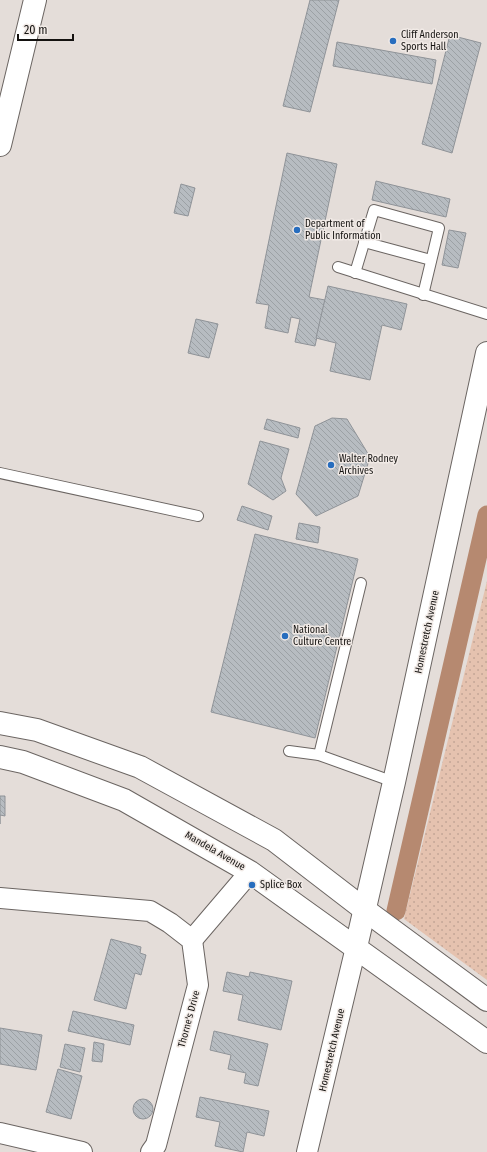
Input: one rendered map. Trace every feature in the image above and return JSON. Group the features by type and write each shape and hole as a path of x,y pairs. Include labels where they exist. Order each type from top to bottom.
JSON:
{"main road":[{"path":"0,145 35,0"},
{"name":"Homestretch Avenue","path":"356,947 394,782 487,353"},
{"path":"0,723 37,730 140,767 274,840 365,910 487,1000"},
{"name":"Mandela Avenue","path":"0,757 23,762 124,800 250,872 487,1042"}],"street":[{"path":"0,898 150,911 170,923 192,940 250,872"},
{"name":"Thorne's Drive","path":"151,1152 156,1145 198,985 192,940"},
{"name":"Homestretch Avenue","path":"307,1152 356,947"},
{"path":"0,1133 82,1152"}],"lane":[{"path":"355,273 374,210 439,228 423,295"},
{"path":"364,242 432,260"},
{"path":"338,267 487,314"},
{"path":"0,473 198,516"},
{"path":"319,755 361,583"},
{"path":"289,751 319,755 394,782"}],"shaded area":[{"path":"487,581 487,980 404,919"}],"building":[{"path":"310,0 339,0 310,112 283,106"},
{"path":"450,35 481,43 452,153 422,144"},
{"path":"337,42 436,60 432,84 333,66"},
{"name":"Department of Public Information","path":"287,153 337,164 309,297 325,300 315,346 295,342 300,319 291,317 288,333 265,328 269,305 256,303"},
{"path":"376,181 450,199 446,217 372,200"},
{"path":"181,184 195,188 188,216 174,213"},
{"path":"449,230 466,233 458,268 442,265"},
{"path":"328,286 407,304 401,330 382,325 370,380 330,371 336,343 316,338"},
{"path":"196,319 218,324 209,358 188,353"},
{"path":"332,418 347,419 370,457 358,496 316,516 296,494 315,426"},
{"path":"267,419 300,428 298,438 264,429"},
{"path":"260,441 289,449 281,478 286,491 273,500 248,484"},
{"path":"242,506 272,516 268,530 237,520"},
{"path":"299,523 320,527 318,543 296,539"},
{"name":"National Culture Centre","path":"255,534 358,559 315,738 211,712"},
{"path":"0,796 5,796 5,816 0,815"},
{"path":"111,939 141,947 140,953 146,955 141,975 135,973 126,1009 94,1000"},
{"path":"227,972 249,977 250,972 292,981 281,1030 238,1020 243,995 223,991"},
{"path":"73,1011 134,1025 130,1045 68,1031"},
{"path":"0,1028 42,1035 36,1070 0,1064"},
{"path":"214,1031 268,1044 258,1086 244,1083 246,1073 228,1069 231,1055 210,1050"},
{"path":"94,1042 104,1044 102,1062 92,1061"},
{"path":"65,1044 85,1048 80,1072 60,1067"},
{"path":"58,1069 82,1076 71,1119 46,1112"},
{"path":"200,1097 269,1111 264,1136 247,1132 243,1152 215,1146 220,1122 196,1117"},
{"path":"139,1099 147,1099 153,1105 153,1113 147,1119 139,1119 133,1113 133,1105"}],"waterway":[{"path":"396,911 487,515"}],"place":[{"name":"Cliff Anderson Sports Hall","path":"393,41"},
{"name":"Department of Public Information","path":"297,230"},
{"name":"Walter Rodney Archives","path":"331,465"},
{"name":"National Culture Centre","path":"285,636"},
{"name":"Splice Box","path":"252,885"}]}
